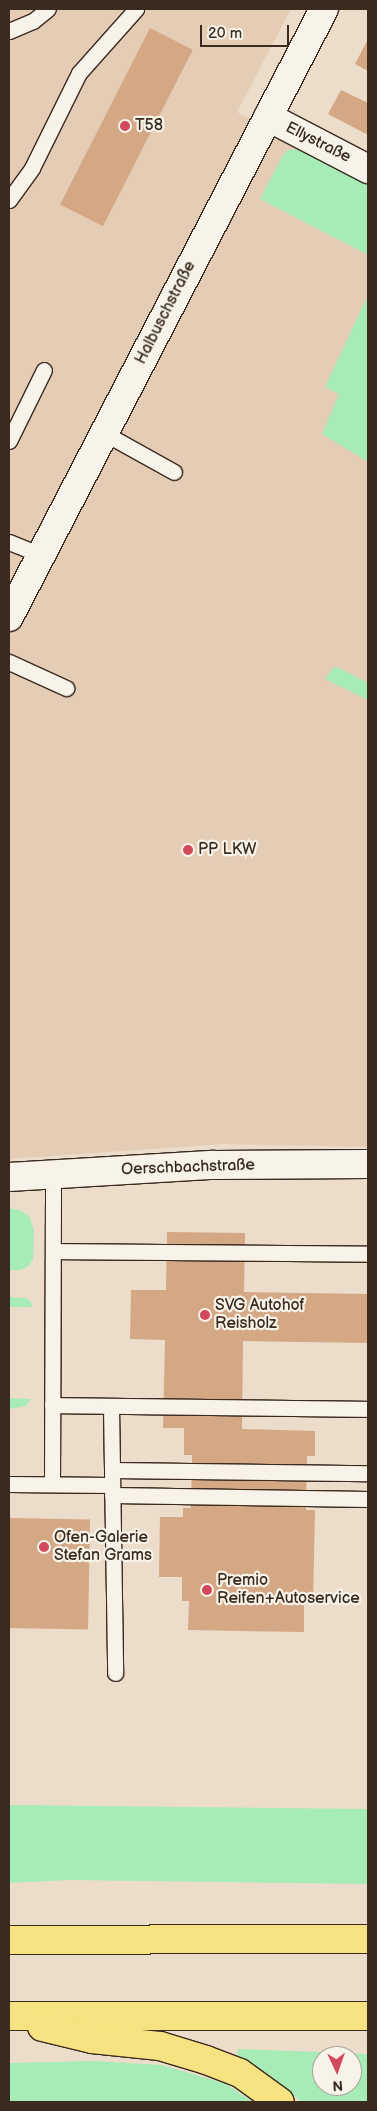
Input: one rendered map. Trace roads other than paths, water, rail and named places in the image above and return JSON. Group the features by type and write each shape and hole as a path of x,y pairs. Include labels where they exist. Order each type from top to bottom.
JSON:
{"highway":[{"path":"9,1940 368,1939"},
{"path":"9,2018 368,2016"},
{"path":"9,2018 92,2039 160,2046 240,2073 280,2102"}],"street":[{"name":"Halbuschstraße","path":"11,605 42,555 324,9"},
{"name":"Ellystraße","path":"268,117 368,169"},
{"name":"Oerschbachstraße","path":"9,1177 214,1165 368,1164"}],"lane":[{"path":"9,32 33,21 48,9"},
{"path":"9,200 32,168 79,74 136,9"},
{"path":"9,441 44,370"},
{"path":"104,433 174,472"},
{"path":"9,542 42,555"},
{"path":"9,662 66,688"},
{"path":"52,1484 53,1174"},
{"path":"53,1251 368,1254"},
{"path":"52,1405 368,1408"},
{"path":"111,1406 115,1673"},
{"path":"9,1484 112,1483 368,1472"},
{"path":"112,1483 368,1499"}],"place":[{"name":"T58","path":"125,126"},
{"name":"PP LKW","path":"188,850"},
{"name":"SVG Autohof Reisholz","path":"205,1315"},
{"name":"Ofen-Galerie Stefan Grams","path":"44,1547"},
{"name":"Premio Reifen+Autoservice","path":"207,1590"}]}
